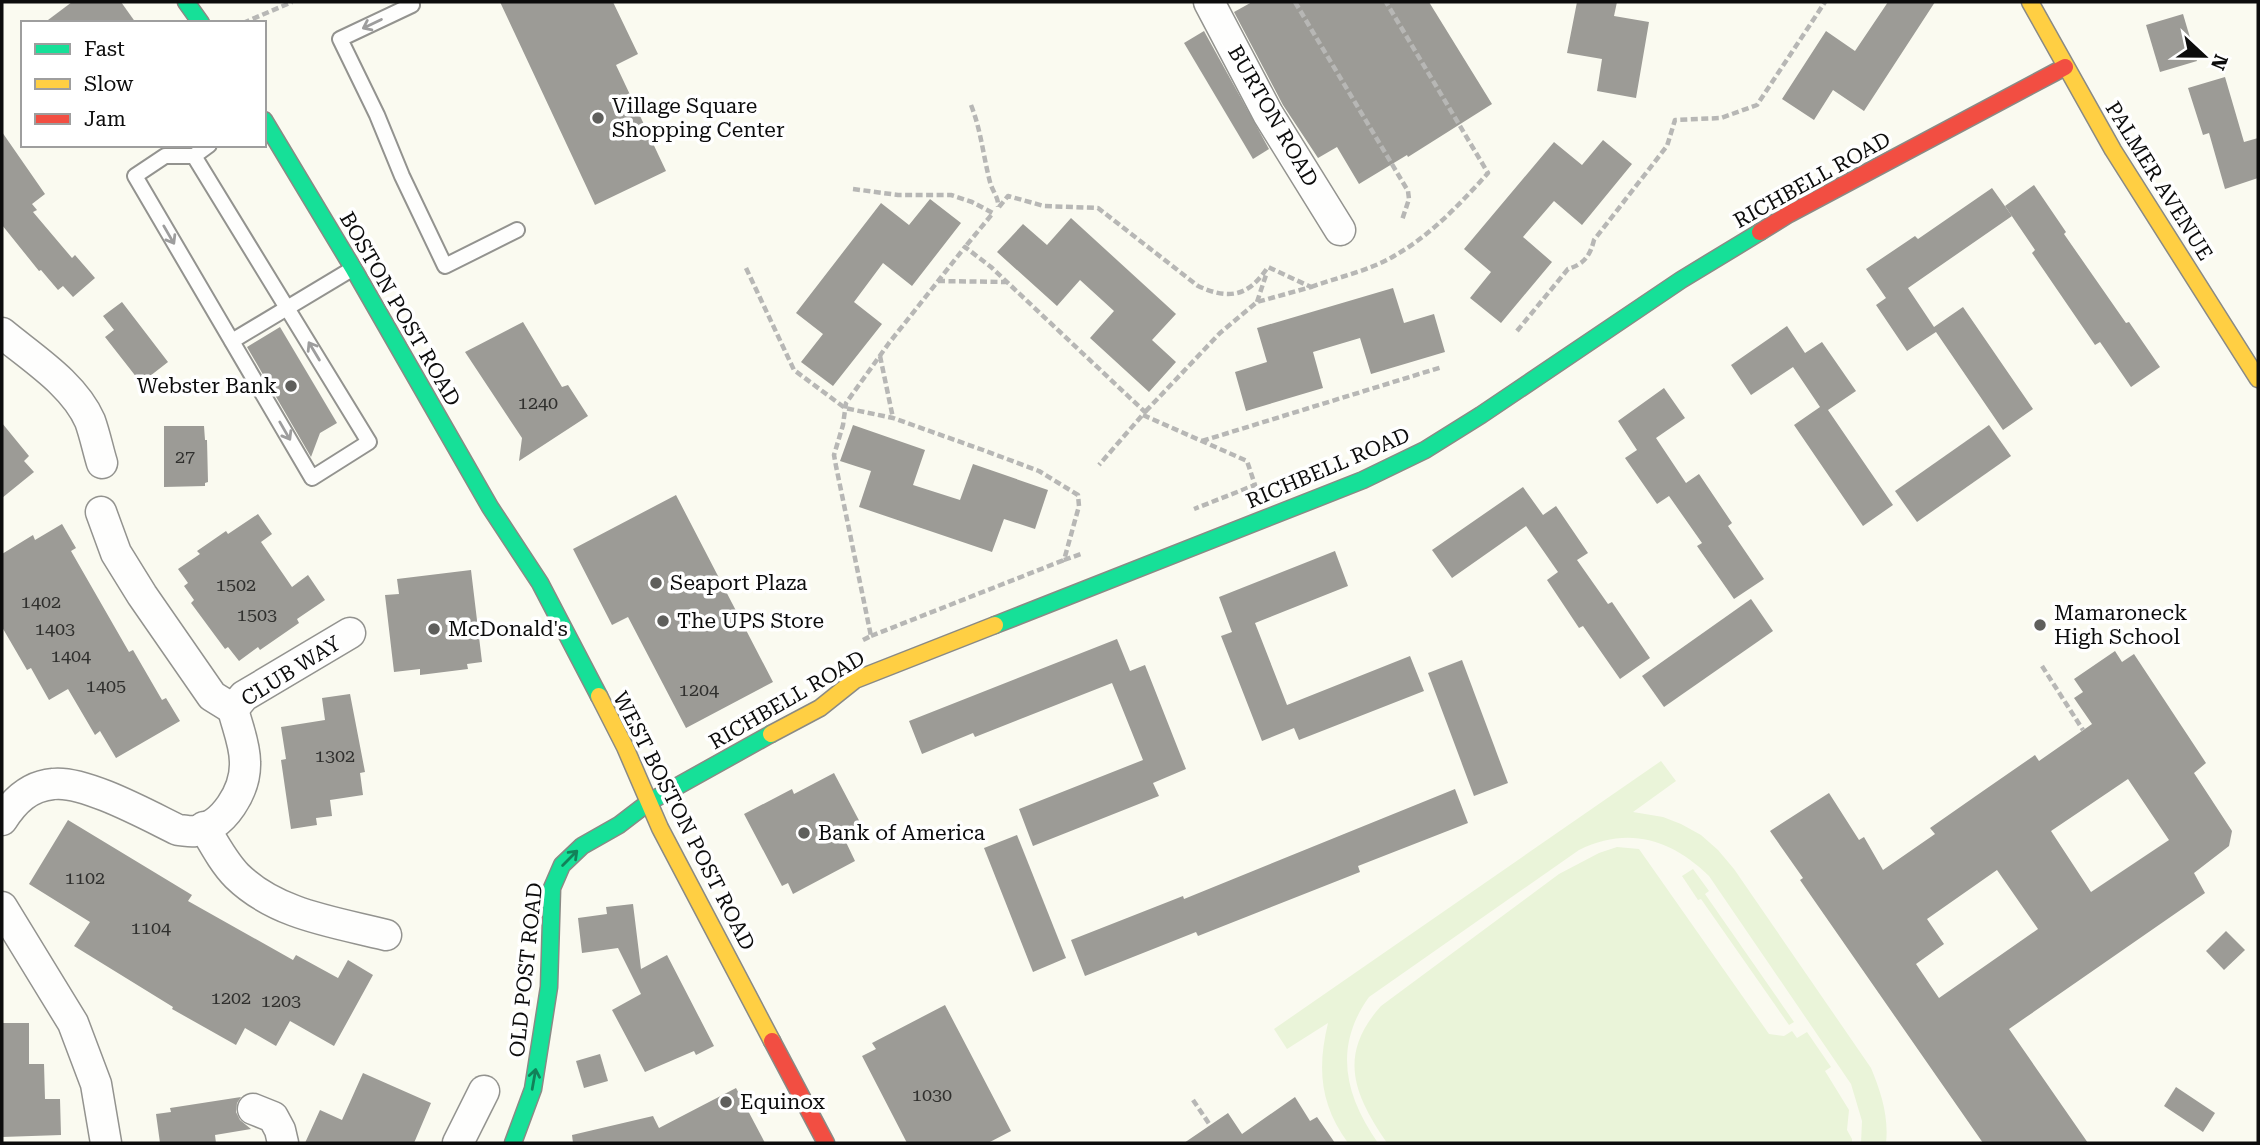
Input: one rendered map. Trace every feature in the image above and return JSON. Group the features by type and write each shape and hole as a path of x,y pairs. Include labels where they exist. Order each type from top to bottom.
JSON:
{"street":[{"path":"186,2 200,21"},
{"name":"BURTON ROAD","path":"1209,2 1268,114 1340,230"},
{"name":"PALMER AVENUE","path":"2030,2 2113,150 2258,379"},
{"name":"RICHBELL ROAD","path":"649,802 820,708 855,680 1363,480 1425,450 1681,280 1788,215 2065,67"},
{"name":"BOSTON POST ROAD","path":"266,123 499,520"},
{"path":"2,333 74,396 89,420 102,463"},
{"path":"5,803 53,783 81,787 178,830 196,831 219,820 233,804 241,786 246,763 233,709 212,696 142,595 116,553 101,512"},
{"name":"WEST BOSTON POST ROAD","path":"499,520 540,583 625,747 660,828 827,1143"},
{"name":"CLUB WAY","path":"233,709 243,696 350,634"},
{"name":"OLD POST ROAD","path":"513,1143 533,1088 549,987 552,888 562,865 582,846 619,825 649,802"},
{"path":"204,827 237,876 261,894 293,912 386,935"},
{"path":"2,907 73,1023 96,1084 106,1143"},
{"path":"458,1143 484,1091"},
{"path":"253,1109 273,1117 283,1143"}],"lane":[{"path":"412,5 340,39 377,115 402,176 445,267 517,230"},
{"path":"194,156 369,442 312,478 135,176 165,156 194,156 206,147"},
{"path":"232,341 353,268"}],"path":[{"path":"248,21 292,2"},
{"path":"1294,2 1408,191 1409,199 1402,220"},
{"path":"1100,465 1220,333 1257,302 1393,257 1461,203 1489,173 1386,2"},
{"path":"1517,331 1568,269 1580,265 1591,253 1594,240 1667,146 1675,120 1721,118 1756,106 1825,2"},
{"path":"971,105 980,127 990,186 998,198 999,207"},
{"path":"853,189 898,195 951,195 993,213"},
{"path":"871,636 836,466 835,455 846,403 880,355 1008,196 1045,206 1098,208 1198,286 1215,294 1227,296 1252,287 1268,267"},
{"path":"965,247 1007,282 1144,414 1247,461 1255,485 1194,509"},
{"path":"1268,267 1311,286"},
{"path":"1257,302 1268,267"},
{"path":"746,268 794,370 845,408 893,418 1039,471 1078,495 1079,506 1065,559"},
{"path":"938,281 1007,282"},
{"path":"880,355 893,418"},
{"path":"1202,441 1442,368"},
{"path":"861,641 1087,552"},
{"path":"2042,666 2083,730"},
{"path":"1193,1100 1210,1125"}],"green space":[{"path":"1661,761 1676,781 1633,812 1663,817 1701,835 1734,869 1871,1068 1883,1105 1886,1143 1861,1143 1862,1121 1851,1084 1709,876 1695,863 1664,845 1632,838 1597,843 1579,850 1369,997 1351,1034 1347,1053 1348,1071 1358,1107 1378,1143 1348,1143 1332,1114 1323,1086 1323,1056 1328,1023 1287,1049 1274,1029"},
{"path":"1617,847 1639,849 1769,1034 1784,1036 1792,1031 1797,1038 1807,1032 1831,1067 1825,1071 1849,1110 1847,1130 1852,1143 1387,1143 1366,1108 1355,1075 1359,1041 1367,1024 1381,1006 1559,874 1599,853"},
{"path":"1693,869 1709,891 1705,894 1794,1022 1789,1025 1682,876"}],"building":[{"path":"72,2 121,2 135,21 47,21"},
{"name":"Village Square Shopping Center","path":"500,2 613,2 638,54 616,65 666,171 595,205"},
{"path":"1252,2 1429,2 1492,104 1408,157 1407,155 1359,184 1337,147 1318,158 1283,105 1234,12"},
{"path":"1577,2 1617,2 1614,16 1649,22 1636,98 1597,91 1602,59 1567,53"},
{"path":"1888,2 1935,2 1864,111 1833,90 1814,120 1782,99 1826,31 1855,51"},
{"path":"2183,14 2197,61 2160,72 2146,25"},
{"path":"1204,31 1269,149 1253,159 1184,43"},
{"path":"2225,77 2244,142 2258,138 2258,178 2225,189 2209,133 2203,135 2188,88"},
{"path":"2,132 45,194 32,204 37,210 33,212 72,258 75,255 95,278 73,297 63,286 58,290 41,270 39,271 2,225"},
{"path":"1603,140 1632,164 1582,225 1554,201 1523,237 1552,262 1501,323 1470,298 1491,272 1464,249 1554,142 1582,165"},
{"path":"2034,185 2066,232 2064,234 2160,367 2131,387 2100,342 2095,345 2032,253 2035,250 2005,206"},
{"path":"1992,188 2012,216 1908,288 1934,327 1963,307 2033,409 2003,430 1936,332 1907,351 1876,305 1886,298 1866,269 1915,236 1918,239"},
{"path":"930,199 961,223 912,286 883,263 854,302 882,324 833,386 801,362 823,334 796,313 881,203 909,225"},
{"path":"1071,218 1176,314 1152,340 1176,362 1149,392 1090,338 1114,311 1080,280 1057,306 997,252 1023,224 1047,245"},
{"path":"1393,288 1404,323 1434,314 1445,352 1371,374 1360,338 1313,352 1323,388 1246,411 1235,372 1267,362 1257,328"},
{"path":"122,302 168,362 141,383 105,337 114,330 103,316"},
{"path":"523,322 562,387 568,385 588,416 519,461 522,438 465,352"},
{"path":"1787,326 1805,353 1822,342 1856,391 1828,410 1893,505 1863,526 1794,425 1820,407 1793,367 1751,395 1731,365"},
{"name":"Webster Bank","path":"280,327 337,423 320,433 311,457 247,347"},
{"path":"1664,388 1685,418 1656,438 1686,483 1699,474 1732,523 1728,526 1764,579 1734,599 1697,546 1702,543 1669,496 1657,504 1625,458 1637,450 1618,421"},
{"path":"2,423 29,456 24,461 34,472 2,498"},
{"path":"853,425 925,450 913,485 960,500 973,464 1048,490 1035,529 1004,519 992,552 859,507 871,471 840,461"},
{"path":"1989,425 2011,456 1917,522 1895,491"},
{"path":"164,426 204,426 208,482 205,486 164,487"},
{"path":"1523,487 1543,515 1556,506 1588,553 1577,560 1608,604 1612,602 1650,658 1620,679 1583,626 1579,628 1547,580 1558,572 1526,526 1452,578 1432,550"},
{"name":"Seaport Plaza","path":"676,495 773,682 686,728 628,617 612,625 573,549"},
{"path":"258,514 272,534 261,542 292,587 308,575 325,600 297,619 299,623 239,661 228,647 225,649 191,603 194,600 184,586 188,583 178,569 200,554 197,551 226,531 228,534"},
{"path":"62,524 76,548 71,551 129,652 133,650 162,700 166,698 180,721 116,758 100,731 95,735 68,689 49,700 31,668 27,670 2,627 2,554 33,535 35,540"},
{"path":"1335,551 1348,586 1255,623 1287,705 1410,656 1424,691 1299,740 1294,728 1262,741 1221,636 1232,632 1219,597"},
{"name":"McDonald's","path":"471,570 482,662 467,664 468,669 420,675 420,669 394,672 385,595 399,594 397,579"},
{"path":"1751,599 1773,631 1664,707 1642,676"},
{"path":"1117,639 1130,671 1145,665 1186,769 1153,783 1159,796 1033,846 1019,809 1143,760 1112,683 975,737 973,733 922,754 909,721"},
{"path":"2115,651 2122,662 2134,654 2206,763 2194,773 2232,831 2229,846 2194,873 2205,893 2009,1029 2088,1143 1983,1143 1800,880 1803,878 1770,831 1829,793 1859,840 1864,837 1883,870 1935,834 1930,828 2035,755 2039,761 2092,724 2074,698 2083,692 2074,679","holes":["2128,779 2169,840 2091,892 2051,831","1997,870 2038,929 1939,998 1916,964 1944,944 1927,919"]},
{"path":"1462,660 1508,783 1474,796 1428,673"},
{"path":"350,694 365,772 360,773 363,795 330,800 332,816 316,818 317,825 291,829 281,760 286,759 281,727 325,720 322,698"},
{"name":"Bank of America","path":"834,773 863,828 844,838 855,861 793,894 788,883 782,886 744,814 792,789 794,794"},
{"path":"1455,789 1468,823 1358,866 1360,872 1198,936 1196,932 1085,976 1071,940 1183,896 1184,899"},
{"path":"68,820 192,895 188,901 293,960 296,955 338,978 348,960 373,975 334,1046 290,1021 276,1046 245,1028 236,1045 172,1009 173,1007 74,946 90,922 29,884"},
{"path":"1017,835 1066,958 1033,972 984,848"},
{"path":"633,904 641,969 667,955 714,1046 696,1055 694,1051 645,1072 612,1010 641,994 618,948 582,953 578,918 607,914 606,907"},
{"path":"2226,931 2245,950 2224,970 2206,951"},
{"path":"945,1005 1011,1131 988,1143 907,1143 862,1056 876,1049 872,1043"},
{"path":"2,1023 29,1023 29,1064 44,1064 45,1099 60,1099 61,1135 2,1137"},
{"path":"600,1054 608,1081 584,1088 576,1061"},
{"path":"363,1073 431,1103 414,1143 305,1143 320,1110 342,1120"},
{"path":"2176,1087 2215,1113 2203,1132 2164,1106"},
{"name":"Equinox","path":"736,1088 765,1143 573,1143 572,1135 653,1116 659,1128"},
{"path":"241,1097 236,1112 240,1120 251,1129 215,1135 216,1143 160,1143 156,1114 171,1112 170,1108"},
{"path":"1295,1097 1310,1121 1317,1117 1335,1143 1184,1143 1228,1113 1242,1134"}],"traffic: fast":[{"path":"186,2 200,21"},
{"path":"266,123 353,268 490,507 540,583 599,696"},
{"path":"995,625 1363,480 1425,450 1681,280 1760,232"},
{"path":"513,1143 533,1089 549,987 552,888 562,865 582,846 619,825 649,802 771,734"}],"traffic: slow":[{"path":"2030,2 2113,150 2258,379"},
{"path":"771,734 820,708 855,680 995,625"},
{"path":"599,696 625,747 660,828 772,1041"}],"traffic: jam":[{"path":"1760,232 2065,67"},
{"path":"772,1041 826,1143"}],"place":[{"name":"Village Square Shopping Center","path":"598,118"},
{"name":"Webster Bank","path":"291,386"},
{"name":"Seaport Plaza","path":"656,583"},
{"name":"The UPS Store","path":"663,621"},
{"name":"Mamaroneck High School","path":"2040,625"},
{"name":"McDonald's","path":"434,629"},
{"name":"Bank of America","path":"804,833"},
{"name":"Equinox","path":"726,1102"}]}
